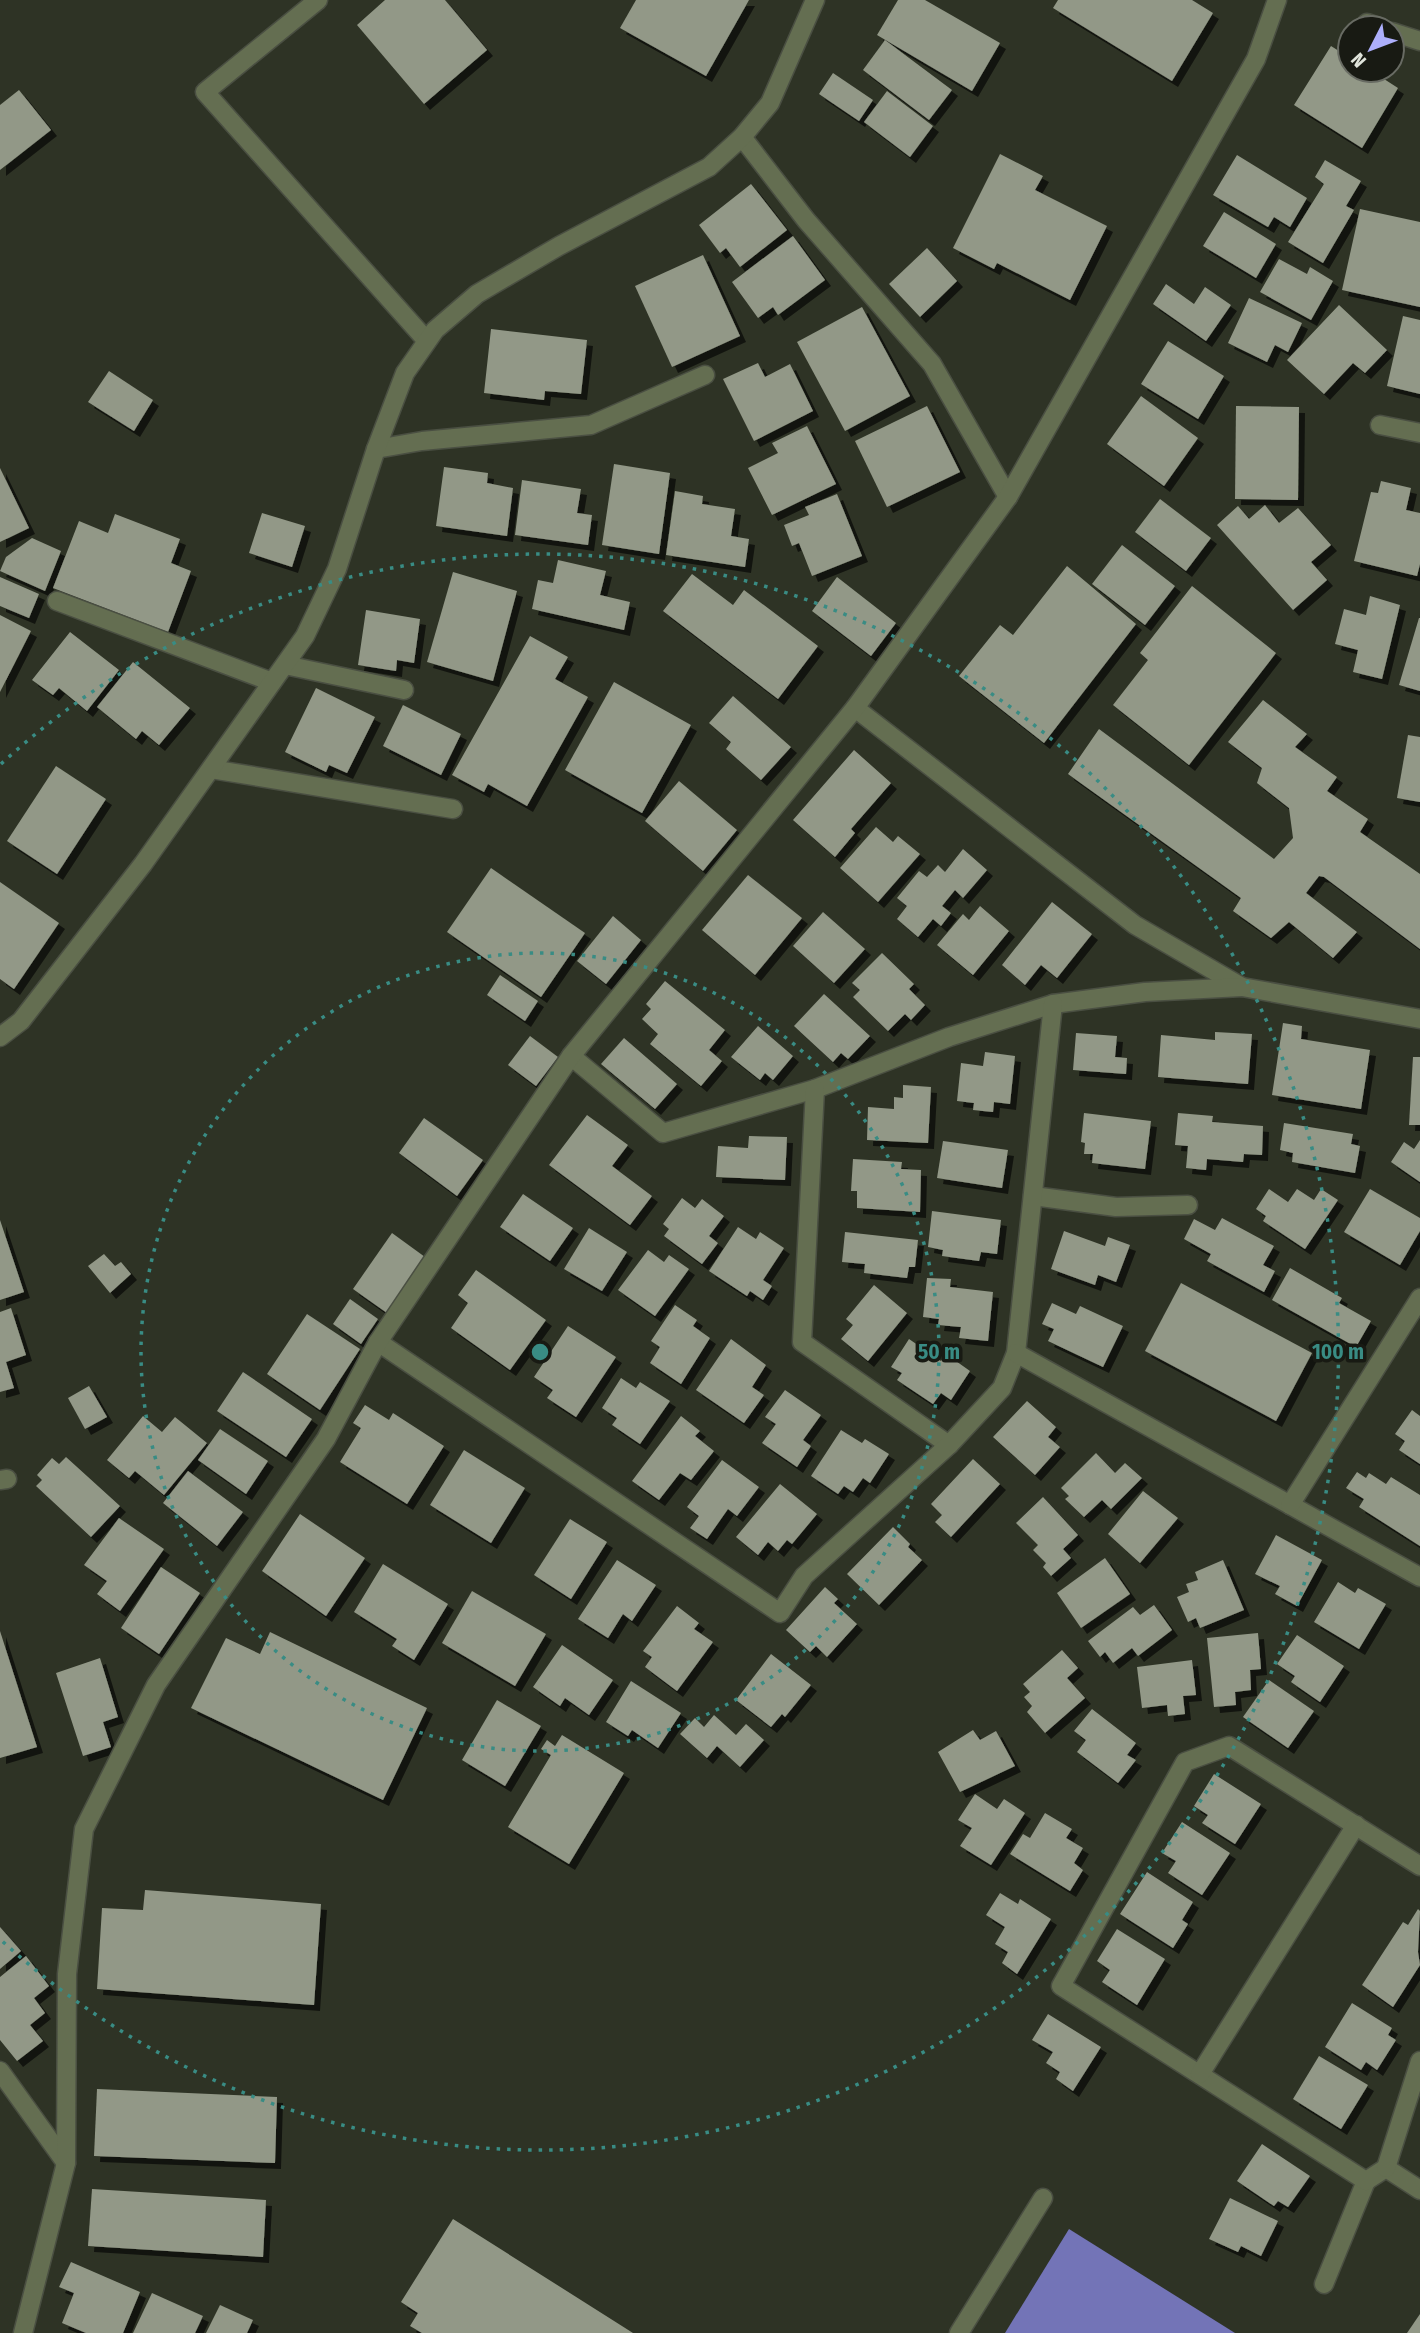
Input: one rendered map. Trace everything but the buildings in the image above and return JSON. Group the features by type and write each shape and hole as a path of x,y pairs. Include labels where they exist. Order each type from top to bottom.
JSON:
{"street":[{"path":"318,0 205,92 427,341"},
{"path":"0,1037 21,1021 143,864 305,636 337,569 376,449 405,373 435,330 477,294 559,246 709,167 742,137 770,103 815,0"},
{"path":"23,2333 66,2163 67,1974 84,1829 156,1685 326,1439 378,1342 571,1056 855,708 1008,497 1256,59 1277,0"},
{"path":"742,137 806,220 932,364 1008,497"},
{"path":"376,449 422,441 592,425 705,375"},
{"path":"1380,425 1420,433"},
{"path":"57,601 272,682"},
{"path":"285,665 404,690"},
{"path":"855,708 1135,925 1242,987"},
{"path":"211,769 453,809"},
{"path":"571,1056 663,1133 816,1089 949,1037 1053,1004 1145,992 1242,987 1420,1019"},
{"path":"378,1342 780,1613 804,1576 949,1445 1002,1388 1016,1353 1053,1004"},
{"path":"816,1089 802,1342 949,1445"},
{"path":"1033,1196 1116,1206 1188,1205"},
{"path":"1290,1506 1420,1298"},
{"path":"1016,1353 1420,1577"},
{"path":"1366,2181 1060,1986 1185,1762 1230,1746 1420,1866"},
{"path":"1200,2074 1356,1825"},
{"path":"1324,2284 1366,2181 1386,2168 1420,2061"},
{"path":"0,2071 66,2163"},
{"path":"1386,2168 1420,2190"},
{"path":"959,2333 1044,2198"}],"water":[{"path":"1069,2229 1235,2333 1005,2333"}]}
